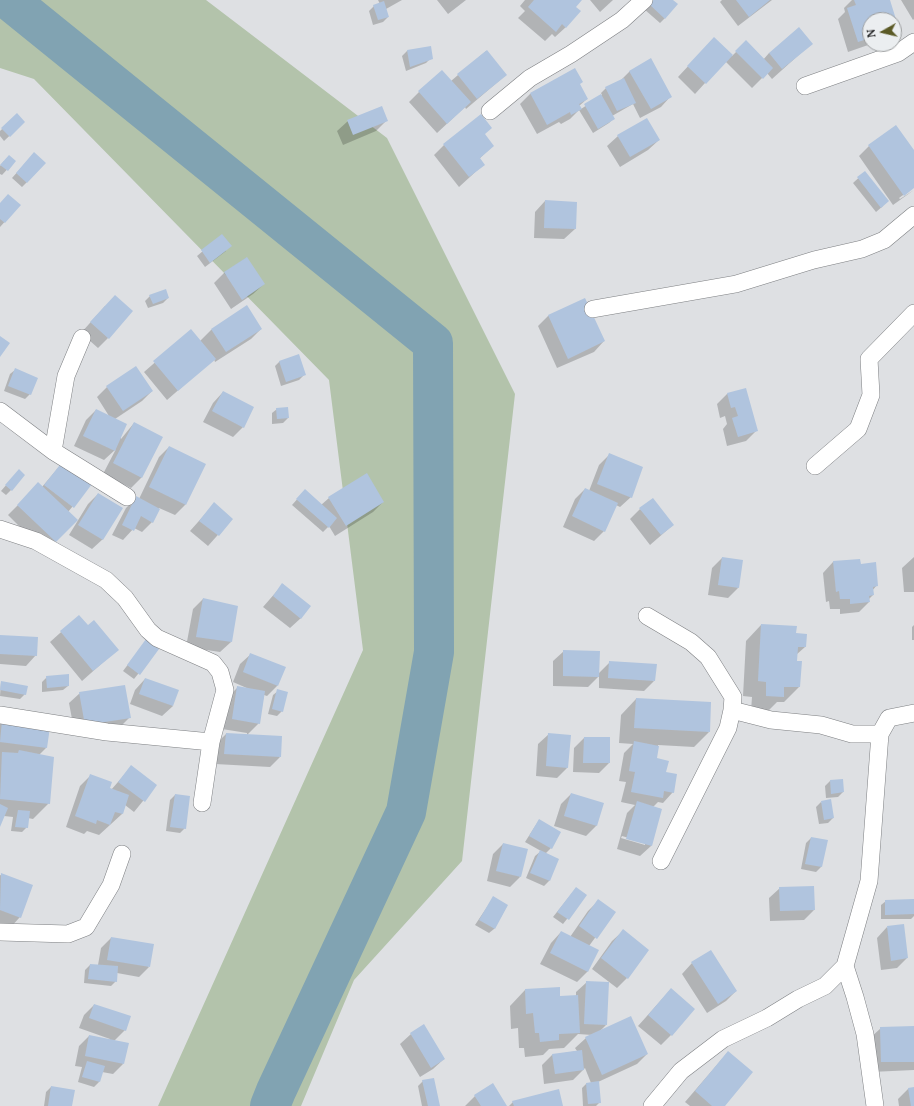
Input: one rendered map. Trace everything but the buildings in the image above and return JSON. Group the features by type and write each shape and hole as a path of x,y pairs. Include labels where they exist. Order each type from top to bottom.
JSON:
{"street":[{"path":"490,111 530,78 571,54 622,20 644,0"},
{"path":"805,86 898,53 914,42"},
{"path":"593,309 736,284 814,260 862,249 884,240 914,215"},
{"path":"815,466 858,429 871,396 868,359 914,313"},
{"path":"53,451 66,376 82,338"},
{"path":"0,411 53,451 127,497"},
{"path":"0,529 36,541 106,580 125,598 148,630 157,638 213,663 220,672 225,690 211,742 202,803"},
{"path":"647,616 691,642 708,657 732,697 732,710 728,728 661,861"},
{"path":"732,710 771,720 821,725 852,734 880,734"},
{"path":"652,1106 681,1071 723,1038 767,1018 798,999 825,986 845,966 869,881 880,734 889,718 914,713"},
{"path":"0,716 107,732 211,742"},
{"path":"0,932 68,934 86,927 111,885 122,854"},
{"path":"845,966 856,997 865,1034 875,1106"}],"green space":[{"path":"0,0 206,0 387,138 515,394 462,861 354,980 301,1106 158,1106 363,650 329,380 34,79 0,68"}],"waterway":[{"path":"9,0 433,343 434,652 406,812 270,1106"}]}
